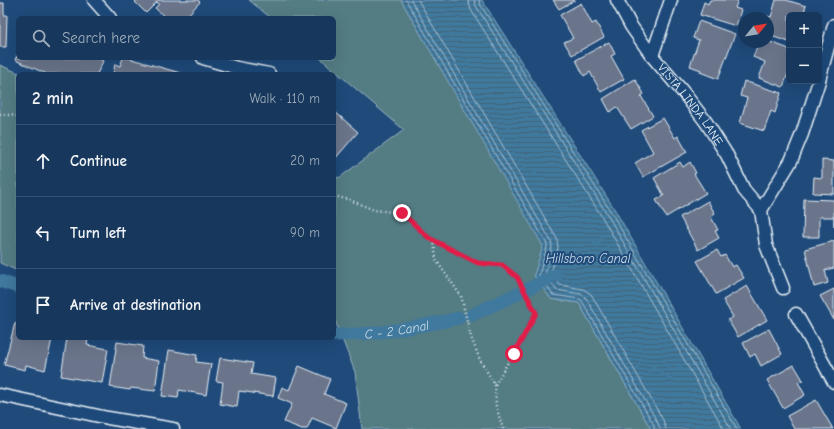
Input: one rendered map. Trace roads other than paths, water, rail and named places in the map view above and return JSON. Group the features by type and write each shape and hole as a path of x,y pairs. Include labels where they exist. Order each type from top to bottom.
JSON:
{"street":[{"path":"94,0 108,16"},
{"name":"VISTA LINDA LANE","path":"617,0 631,26 652,56 706,122 727,155 744,190 761,210"},
{"path":"652,56 671,0"},
{"path":"822,70 834,26"},
{"path":"210,60 237,68 258,72"},
{"path":"783,288 766,245 761,210 791,161 802,134 818,84"},
{"path":"796,314 834,382"},
{"path":"0,395 108,418 173,429"}],"water":[{"name":"Hillsboro Canal","path":"401,0 482,0 615,210 741,429 651,429 579,303 551,299 534,275 543,246"}],"waterway":[{"path":"528,289 555,275"},
{"name":"C - 2 Canal","path":"0,281 16,286"},
{"name":"C - 2 Canal","path":"472,315 517,294"},
{"name":"C - 2 Canal","path":"336,335 365,334 397,330 459,318"}]}
